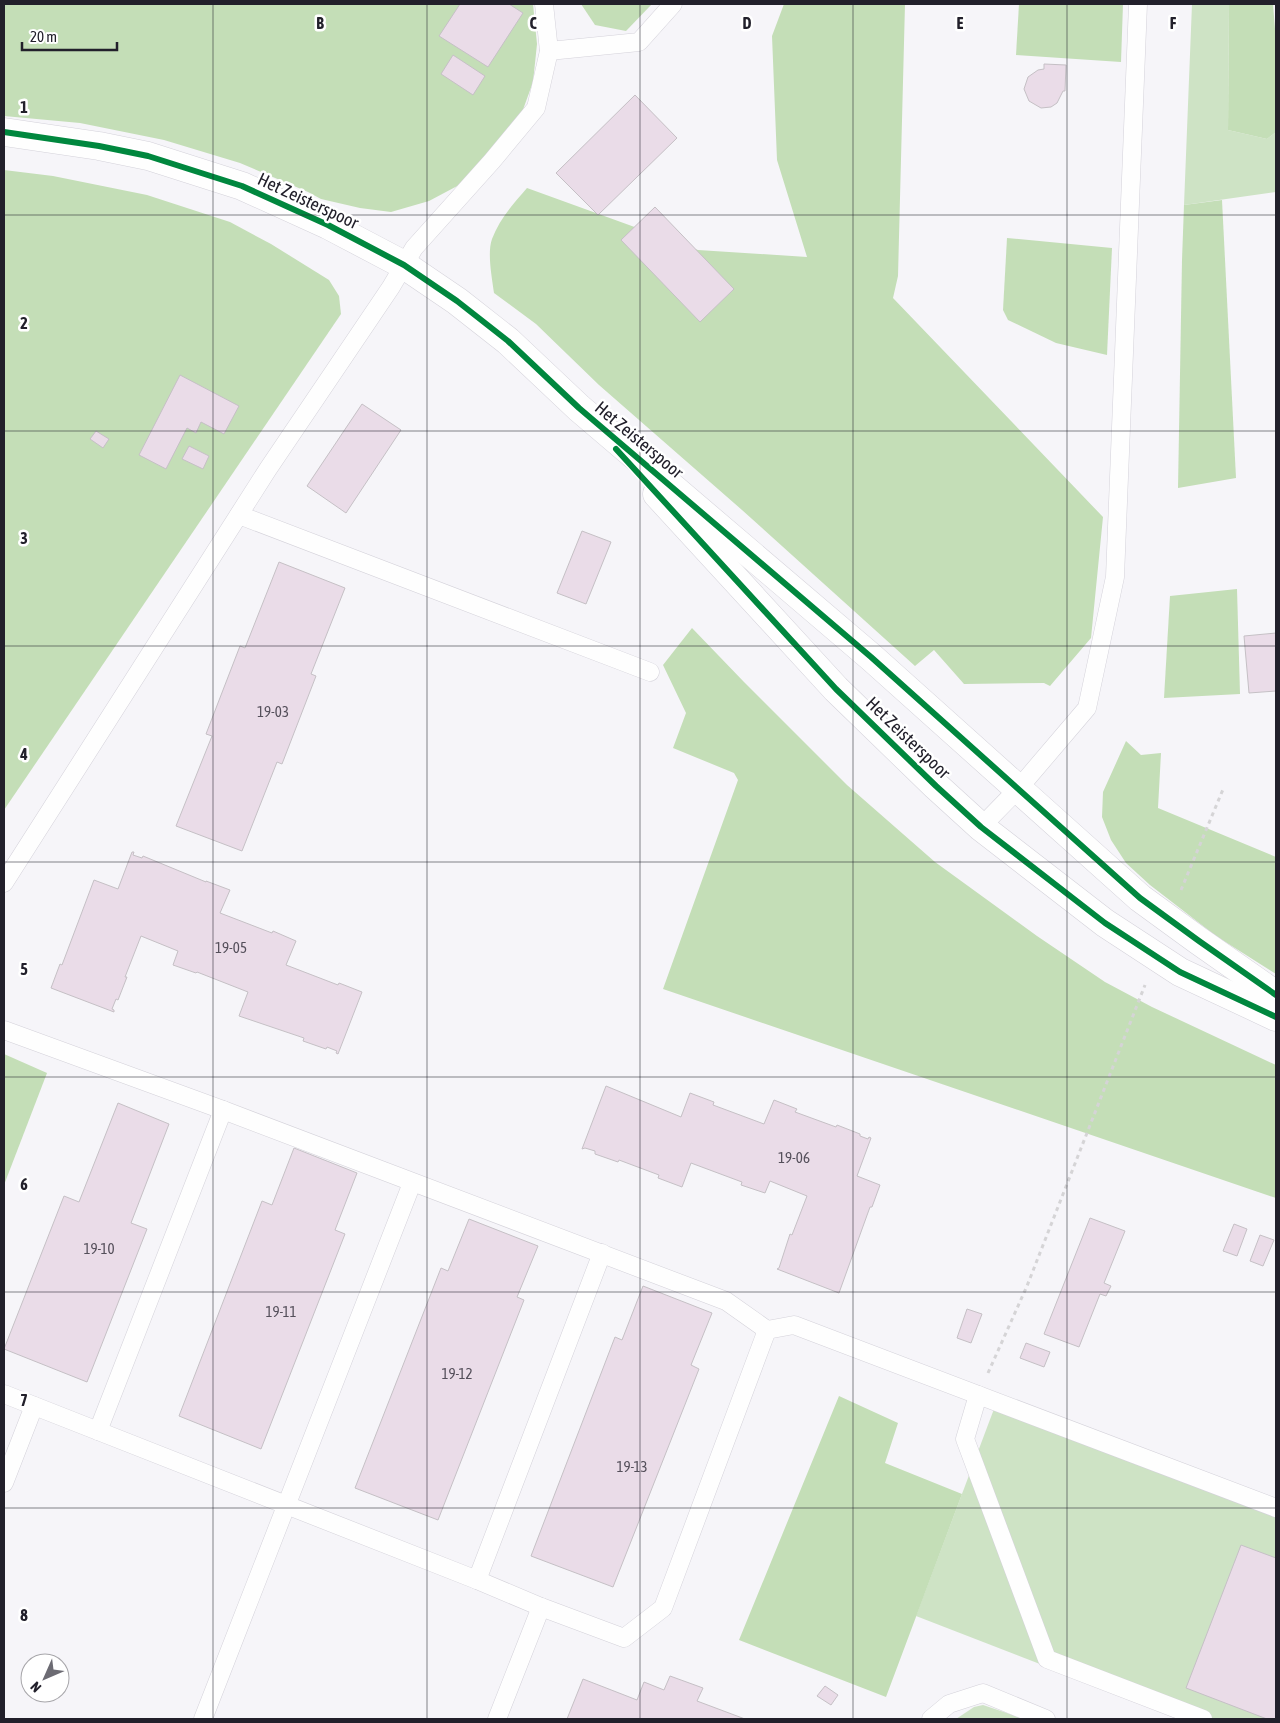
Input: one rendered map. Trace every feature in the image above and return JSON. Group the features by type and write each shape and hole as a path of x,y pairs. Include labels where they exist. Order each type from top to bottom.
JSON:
{"street":[{"name":"Het Zeisterspoor","path":"4,132 99,146 148,156 242,186 328,225 404,266 457,301 508,341 579,408 871,657 1140,898 1276,994"},
{"name":"Het Zeisterspoor","path":"579,408 836,689 981,827 1105,922 1180,972 1276,1017"}],"lane":[{"path":"4,884 239,514 391,287 414,248 492,162 536,108 550,51 544,4"},
{"path":"550,51 640,42 673,4"},
{"path":"981,827 1018,789 1087,708 1115,577 1138,4"},
{"path":"239,514 650,672"},
{"path":"4,1030 223,1110 726,1301 767,1330 794,1325 1276,1508"},
{"path":"98,1431 223,1110"},
{"path":"203,1719 412,1183"},
{"path":"478,1580 602,1253"},
{"path":"4,1394 478,1580 540,1607 624,1638 663,1608 767,1330"},
{"path":"978,1395 965,1438 1047,1659 1203,1719"},
{"path":"4,1483 34,1406"},
{"path":"497,1719 540,1607"},
{"path":"931,1719 949,1704 983,1693 1046,1719"}],"path":[{"path":"1171,921 1185,878 1224,787"},
{"path":"978,1395 1027,1286 1156,956"}],"green space":[{"path":"4,4 533,4 537,44 533,82 516,129 461,184 429,201 391,212 360,208 321,199 240,163 164,140 80,123 4,116"},
{"path":"581,4 652,4 626,31 595,25"},
{"path":"784,4 905,4 898,276 893,298 1103,517 1091,638 1050,686 1044,683 964,684 934,650 915,666 742,510 599,385 536,324 494,293 490,258 492,239 502,219 527,188 698,250 807,257 777,160 772,36"},
{"path":"1019,4 1123,4 1121,62 1016,55"},
{"path":"1192,4 1229,4 1228,130 1267,139 1276,132 1276,192 1184,205"},
{"path":"1229,4 1273,4 1276,41 1276,132 1267,139 1228,130"},
{"path":"4,170 53,176 147,195 230,222 271,244 329,280 339,296 341,314 4,810"},
{"path":"1222,200 1236,478 1178,488 1184,205"},
{"path":"1007,238 1112,248 1107,355 1056,343 1008,320 1003,310"},
{"path":"1237,589 1240,694 1164,698 1170,596"},
{"path":"692,628 847,785 935,862 1037,936 1105,982 1152,1007 1276,1065 1276,1198 663,989 738,780 734,773 673,748 686,713 663,665"},
{"path":"1126,741 1141,755 1161,753 1158,808 1276,857 1276,974 1216,936 1150,885 1126,863 1111,840 1102,817 1103,792"},
{"path":"4,1054 47,1073 4,1185"},
{"path":"839,1396 898,1423 885,1463 962,1494 886,1697 739,1640"},
{"path":"997,1401 1276,1512 1276,1719 1182,1719 916,1616"},
{"path":"983,1705 1025,1719 956,1719 974,1707"}],"building":[{"path":"460,4 509,4 523,13 488,67 439,36"},
{"path":"453,55 485,76 473,95 441,74"},
{"path":"1044,64 1066,65 1065,91 1063,91 1057,103 1051,107 1041,108 1029,101 1024,89 1028,77 1038,70 1044,69"},
{"path":"635,95 677,138 598,215 556,173"},
{"path":"655,207 734,289 700,322 621,240"},
{"path":"180,375 239,406 224,434 201,422 196,433 187,428 166,469 139,455"},
{"path":"362,404 401,430 346,513 307,486"},
{"path":"96,431 109,439 103,448 90,439"},
{"path":"189,446 209,456 203,469 182,459"},
{"path":"582,531 611,542 586,604 557,593"},
{"path":"279,562 345,588 311,674 316,676 282,764 277,762 242,851 176,826 212,736 206,734 240,646 245,648"},
{"path":"1276,633 1276,691 1249,693 1244,636"},
{"path":"132,852 134,852 133,855 142,858 143,856 230,890 220,913 296,941 286,965 362,992 338,1054 336,1053 337,1051 327,1047 326,1049 303,1041 304,1038 239,1016 248,992 197,972 173,965 178,951 141,936 118,1000 116,999 112,1009 114,1012 51,988 60,964 62,965 94,880 118,889"},
{"path":"606,1086 681,1117 690,1093 714,1102 713,1105 764,1124 774,1100 797,1109 795,1112 836,1127 837,1125 868,1139 869,1137 871,1138 857,1176 880,1185 872,1207 870,1207 839,1293 777,1269 807,1196 770,1181 765,1193 741,1185 742,1182 691,1163 682,1187 658,1178 659,1175 619,1160 618,1162 595,1154 595,1151 582,1149"},
{"path":"118,1103 169,1124 131,1223 147,1229 87,1382 4,1349 64,1196 79,1202"},
{"path":"294,1148 357,1173 335,1230 345,1234 261,1449 179,1416 262,1201 272,1205"},
{"path":"1090,1218 1125,1231 1104,1283 1111,1286 1106,1296 1100,1294 1079,1347 1044,1334"},
{"path":"469,1219 538,1246 517,1297 524,1300 438,1520 355,1488 441,1268 448,1271"},
{"path":"1234,1224 1247,1229 1237,1256 1223,1251"},
{"path":"1260,1235 1274,1240 1263,1266 1250,1261"},
{"path":"643,1286 712,1313 691,1365 699,1369 613,1587 531,1556 615,1337 622,1340"},
{"path":"967,1309 982,1314 971,1343 957,1338"},
{"path":"1026,1343 1050,1352 1044,1367 1020,1358"},
{"path":"1241,1545 1276,1558 1276,1719 1267,1719 1186,1688"},
{"path":"670,1676 703,1688 697,1701 745,1719 567,1719 583,1679 637,1700 644,1682 664,1690"},
{"path":"825,1686 838,1695 831,1705 817,1696"}],"cycle path":[{"path":"4,132 99,146 148,156 242,186 328,225 404,265 457,301 508,341 579,408 871,657 1140,898 1276,995"},
{"path":"616,449 836,689 981,827 1105,923 1180,972 1276,1017"}]}
